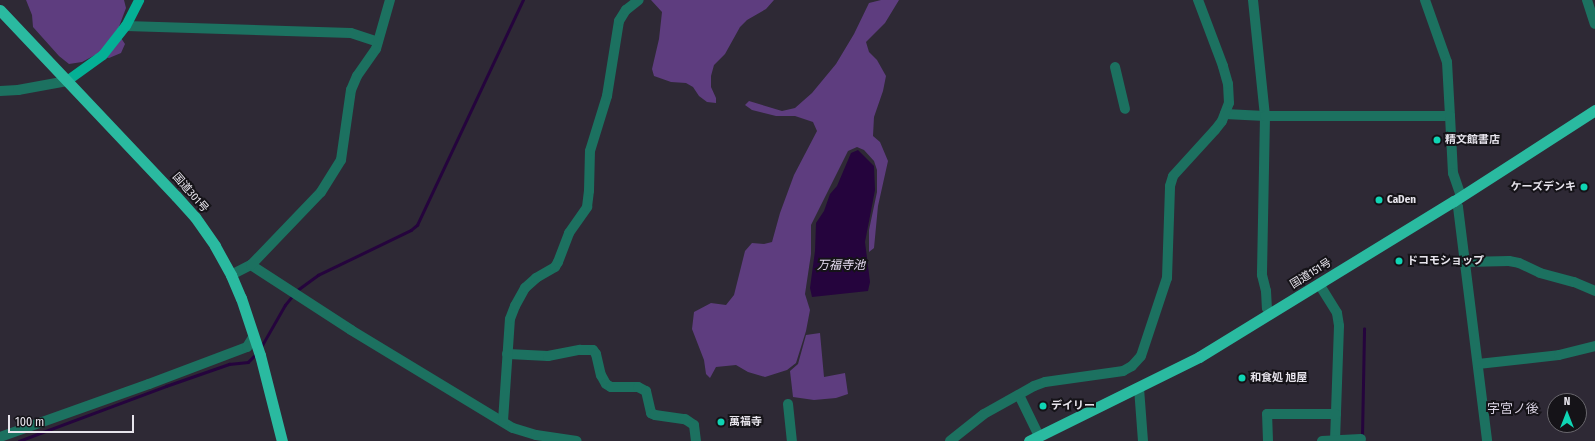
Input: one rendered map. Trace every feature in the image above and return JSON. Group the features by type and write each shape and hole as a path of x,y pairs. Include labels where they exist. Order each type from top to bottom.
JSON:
{"highway":[{"name":"国道301号","path":"0,10 195,217 215,246 231,275 241,298 260,355 282,441"},
{"name":"国道151号","path":"1034,438 1139,388 1199,357 1458,198 1595,110"}],"main road":[{"path":"67,81 103,55 126,26 139,0"}],"street":[{"path":"231,275 251,265 321,192 340,160 351,90 357,76 376,49 390,0"},
{"path":"503,422 510,319 520,296 536,278 555,267 569,233 587,207 590,152 607,96 619,21 626,10 640,0"},
{"path":"950,441 984,414 1000,404 1045,382 1123,371 1132,366 1140,356 1167,278 1169,266 1170,186 1172,176 1215,130 1226,114 1230,96 1228,84 1198,0"},
{"path":"1254,0 1265,116 1262,275 1266,291 1267,308 1271,314"},
{"path":"1425,0 1447,62 1453,173 1458,198 1487,441"},
{"path":"1587,0 1595,24"},
{"path":"126,26 350,32 378,42"},
{"path":"1115,67 1125,109"},
{"path":"0,91 18,90 67,81"},
{"path":"1226,114 1265,116 1450,116"},
{"path":"1465,262 1509,261 1520,263 1540,273 1574,282 1595,291"},
{"path":"251,265 351,330 513,428 536,435 577,441"},
{"path":"1319,284 1337,313 1339,326 1336,440"},
{"path":"0,437 149,384 247,347 255,340"},
{"path":"1478,364 1559,355 1595,346"},
{"path":"507,354 548,356 580,350 593,350 596,354 606,384 611,387 638,387 646,391 651,413 655,415 685,418 694,425 696,441"},
{"path":"1139,388 1143,441"},
{"path":"1019,395 1034,438"},
{"path":"788,404 792,441"},
{"path":"1268,441 1267,414 1336,414"},
{"path":"1322,441 1361,439"}],"shaded area":[{"path":"26,0 124,0 126,8 117,32 125,44 121,53 109,58 95,55 82,62 69,64 59,56 33,27 32,15"},
{"path":"651,0 774,0 766,9 747,20 740,27 725,54 714,65 711,76 711,87 716,98 716,103 707,102 699,96 693,87 686,83 671,82 654,76 652,69 659,39 662,12"},
{"path":"881,0 899,0 885,23 866,42 869,52 877,60 886,76 883,91 874,117 873,136 880,142 888,161 878,206 874,248 869,252 869,230 877,192 877,170 874,161 864,150 857,147 848,151 811,225 811,254 805,294 810,310 806,331 796,363 787,370 765,377 748,372 736,365 716,367 710,378 706,374 704,360 692,329 694,312 711,303 726,305 734,295 745,251 752,243 764,244 772,242 780,213 794,175 817,131 813,122 795,116 776,116 752,110 745,105 749,101 782,111 795,108 812,93 836,64 854,34 869,3"},
{"path":"820,333 824,377 845,373 848,394 836,398 814,400 793,397 790,371 798,364 806,335"}],"water":[{"name":"万福寺池","path":"858,150 874,166 875,190 865,242 870,282 868,291 812,297 810,288 815,251 816,223 824,211 830,194 837,186 851,153"}],"waterway":[{"path":"296,291 318,275 411,230 417,225 523,0"},
{"path":"261,347 285,305 293,295"},
{"path":"1362,436 1364,329"},
{"path":"19,441 229,364 248,362 256,354"}],"place":[{"name":"精文館書店","path":"1437,140"},
{"name":"ケーズデンキ","path":"1584,187"},
{"name":"CaDen","path":"1379,200"},
{"name":"ドコモショップ","path":"1399,261"},
{"name":"和食処 旭屋","path":"1242,378"},
{"name":"デイリー","path":"1043,406"},
{"name":"萬福寺","path":"721,422"}],"district":[{"name":"字宮ノ後","path":"1513,409"}]}
